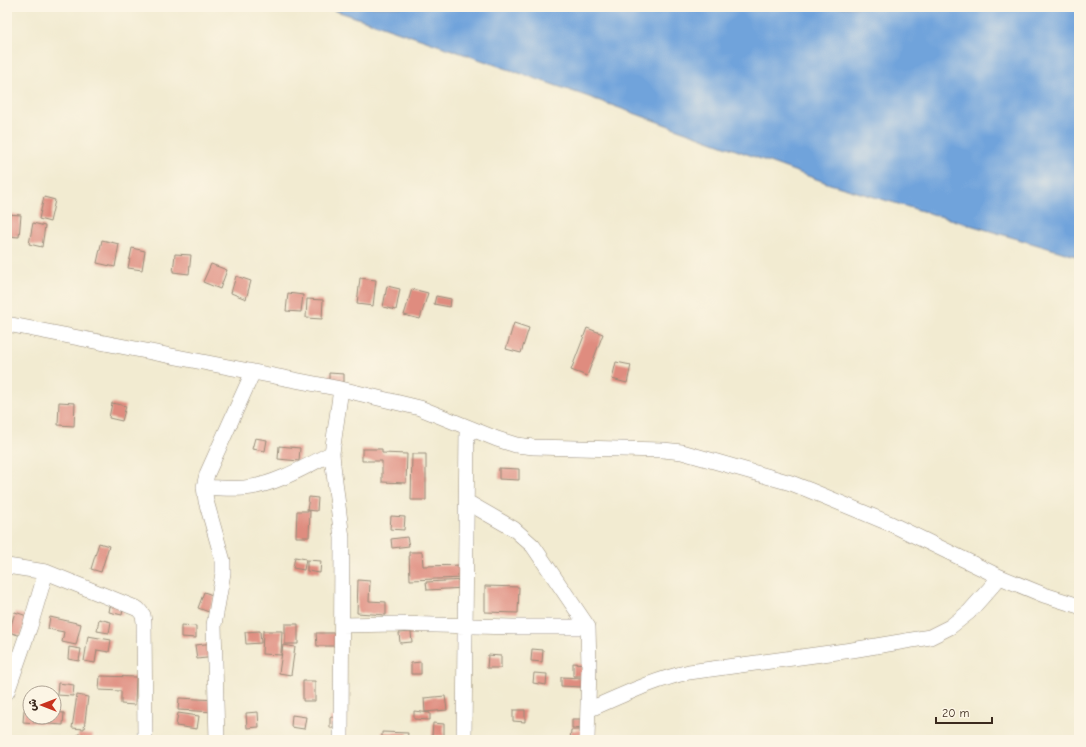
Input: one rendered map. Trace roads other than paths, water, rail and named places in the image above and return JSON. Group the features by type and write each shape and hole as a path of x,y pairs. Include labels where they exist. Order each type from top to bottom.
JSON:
{"street":[{"path":"7,324 341,389 420,408 497,439 516,445 534,447 664,450 682,452 791,483 891,524 1000,577 1044,595 1079,606"},
{"path":"217,740 214,625 224,573 224,561 206,501 204,487 207,474 253,372"},
{"path":"341,389 332,453 342,538 341,740"},
{"path":"464,740 467,427"},
{"path":"204,487 245,488 264,484 292,474 332,453"},
{"path":"467,502 514,529 533,546 588,627 589,667 587,740"},
{"path":"7,566 46,572 138,609 143,615 145,740"},
{"path":"8,688 30,626 46,572"},
{"path":"588,710 670,676 689,672 852,650 930,637 950,627 969,612 1000,577"},
{"path":"342,625 397,624 588,627"}],"water":[{"path":"324,7 1079,7 1079,257 830,184 589,97"}]}
